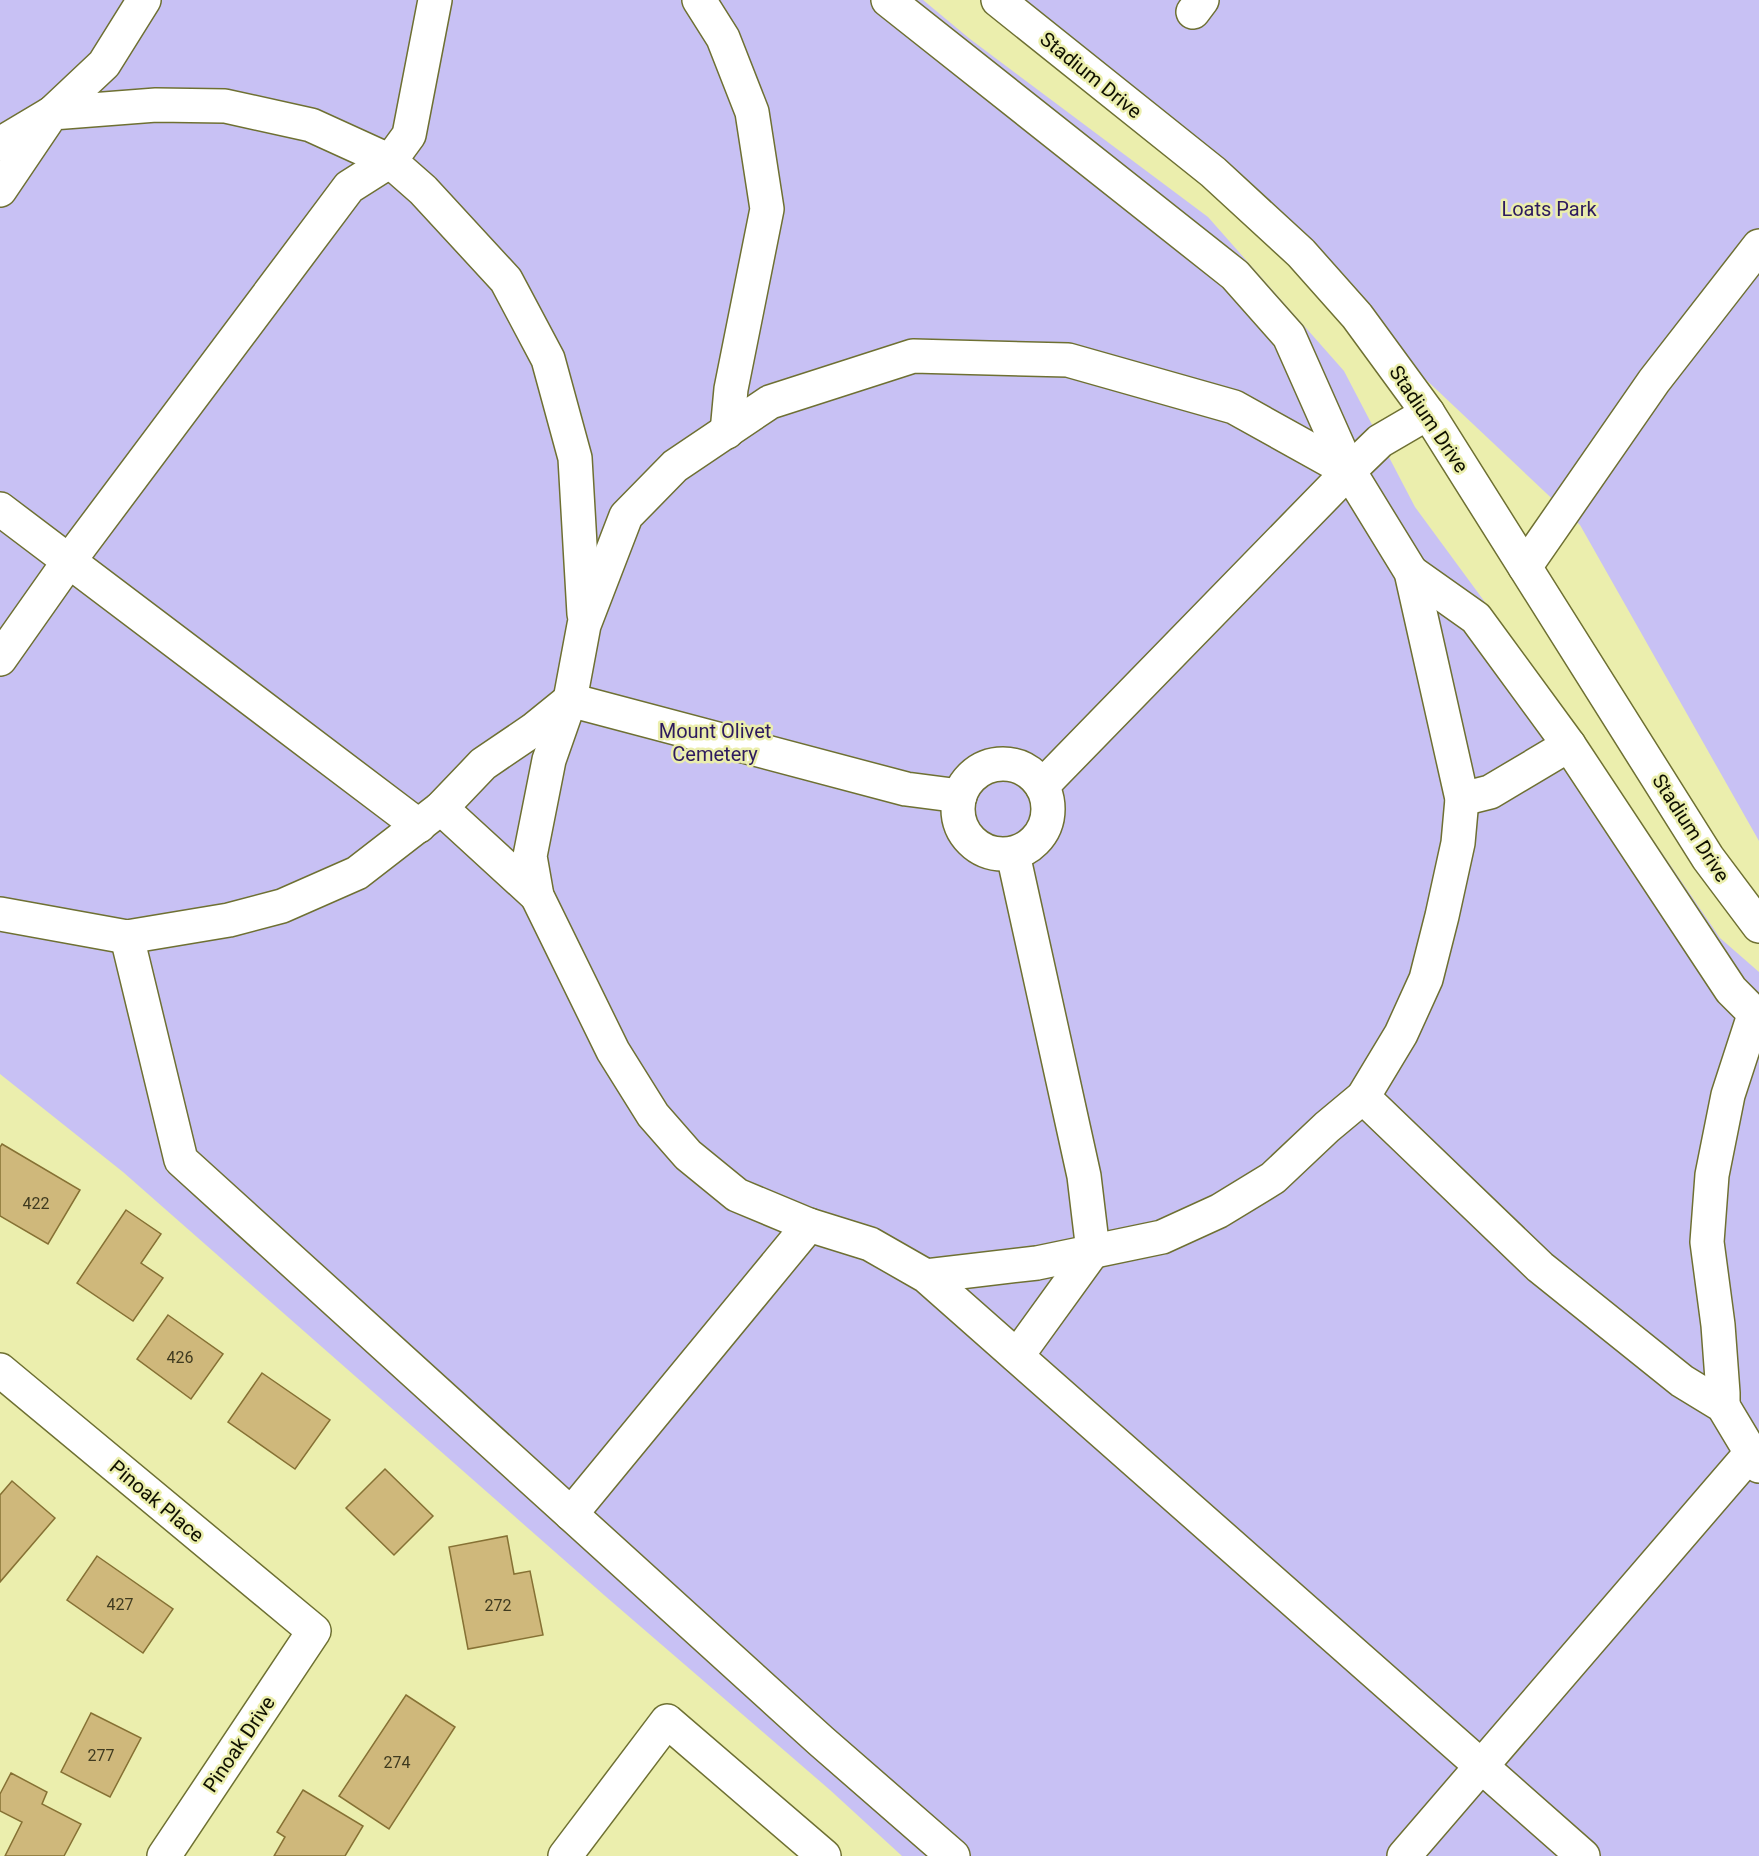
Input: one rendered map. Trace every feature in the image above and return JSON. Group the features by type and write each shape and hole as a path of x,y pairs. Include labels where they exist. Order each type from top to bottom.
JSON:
{"street":[{"path":"0,144 52,113 104,64 144,0"},
{"path":"0,659 69,561 349,187 390,161 409,135 435,0"},
{"path":"699,0 723,38 752,112 767,209 731,389 727,432"},
{"path":"888,0 1235,275 1288,336 1349,471 1411,572 1462,800 1458,843 1426,979 1401,1034 1363,1097 1328,1126 1273,1178 1219,1211 1162,1237 1037,1263 926,1276"},
{"name":"Stadium Drive","path":"998,0 1213,172 1301,254 1357,316 1428,413 1708,858 1759,926"},
{"path":"52,113 156,105 225,106 311,125 390,161 423,189 506,280 548,359 575,458 584,625"},
{"path":"0,190 52,113"},
{"path":"1526,567 1654,381 1759,246"},
{"path":"580,551 626,516 675,466 771,402 913,356 1068,360 1234,407 1349,471"},
{"path":"1042,786 1380,441 1428,413"},
{"path":"0,509 69,561 430,817 537,896"},
{"path":"626,516 584,625 570,700 549,760 530,856 537,896 613,1051 653,1115 688,1155 737,1195 809,1225 870,1244 926,1276 1582,1856"},
{"path":"1411,572 1476,618 1569,745 1731,990 1757,1016 1728,1095 1712,1175 1707,1242 1718,1325 1723,1406"},
{"path":"570,700 959,804"},
{"path":"0,914 127,937 229,920 282,906 357,873 430,817 483,764 533,730 570,700"},
{"path":"1462,800 1490,792 1569,745"},
{"path":"998,765 1015,765 1031,773 1042,786 1048,802 1047,819 1041,835 1029,847 1013,854 998,855 983,850 970,840 962,827 959,804 968,781 982,770 998,765"},
{"path":"1013,854 1084,1176 1094,1251 1017,1356"},
{"path":"127,937 181,1160 821,1741 953,1856"},
{"path":"1363,1097 1540,1267 1682,1382 1723,1406 1755,1460 1481,1765 1404,1856"},
{"path":"571,1514 809,1225"},
{"name":"Pinoak Place","path":"0,1370 314,1631"},
{"name":"Pinoak Drive","path":"164,1856 314,1631"},
{"path":"565,1856 667,1721 824,1856"}],"green space":[{"name":"Mount Olivet Cemetery","path":"0,0 923,0 970,39 1208,217 1344,371 1415,507 1570,718 1720,938 1759,972 1759,1856 902,1856 830,1790 604,1595 123,1172 0,1074"},
{"name":"Loats Park","path":"1013,0 1759,0 1759,841 1580,525 1174,142"}],"building":[{"path":"2,1144 80,1190 48,1244 0,1216 0,1147"},
{"path":"126,1210 161,1234 141,1263 163,1278 133,1321 77,1283"},
{"path":"168,1315 223,1354 191,1399 137,1359"},
{"path":"262,1373 330,1420 295,1469 228,1422"},
{"path":"385,1469 433,1516 394,1555 346,1508"},
{"path":"12,1481 55,1518 0,1582 0,1495"},
{"path":"507,1536 514,1574 530,1571 543,1635 468,1649 449,1547"},
{"path":"97,1556 173,1609 143,1653 67,1600"},
{"path":"406,1695 455,1727 389,1829 339,1796"},
{"path":"91,1713 141,1738 110,1797 61,1772"},
{"path":"11,1773 47,1792 42,1804 81,1824 64,1856 5,1856 22,1822 0,1811 0,1794"},
{"path":"303,1790 363,1826 345,1856 274,1856 285,1837 277,1832"}]}
